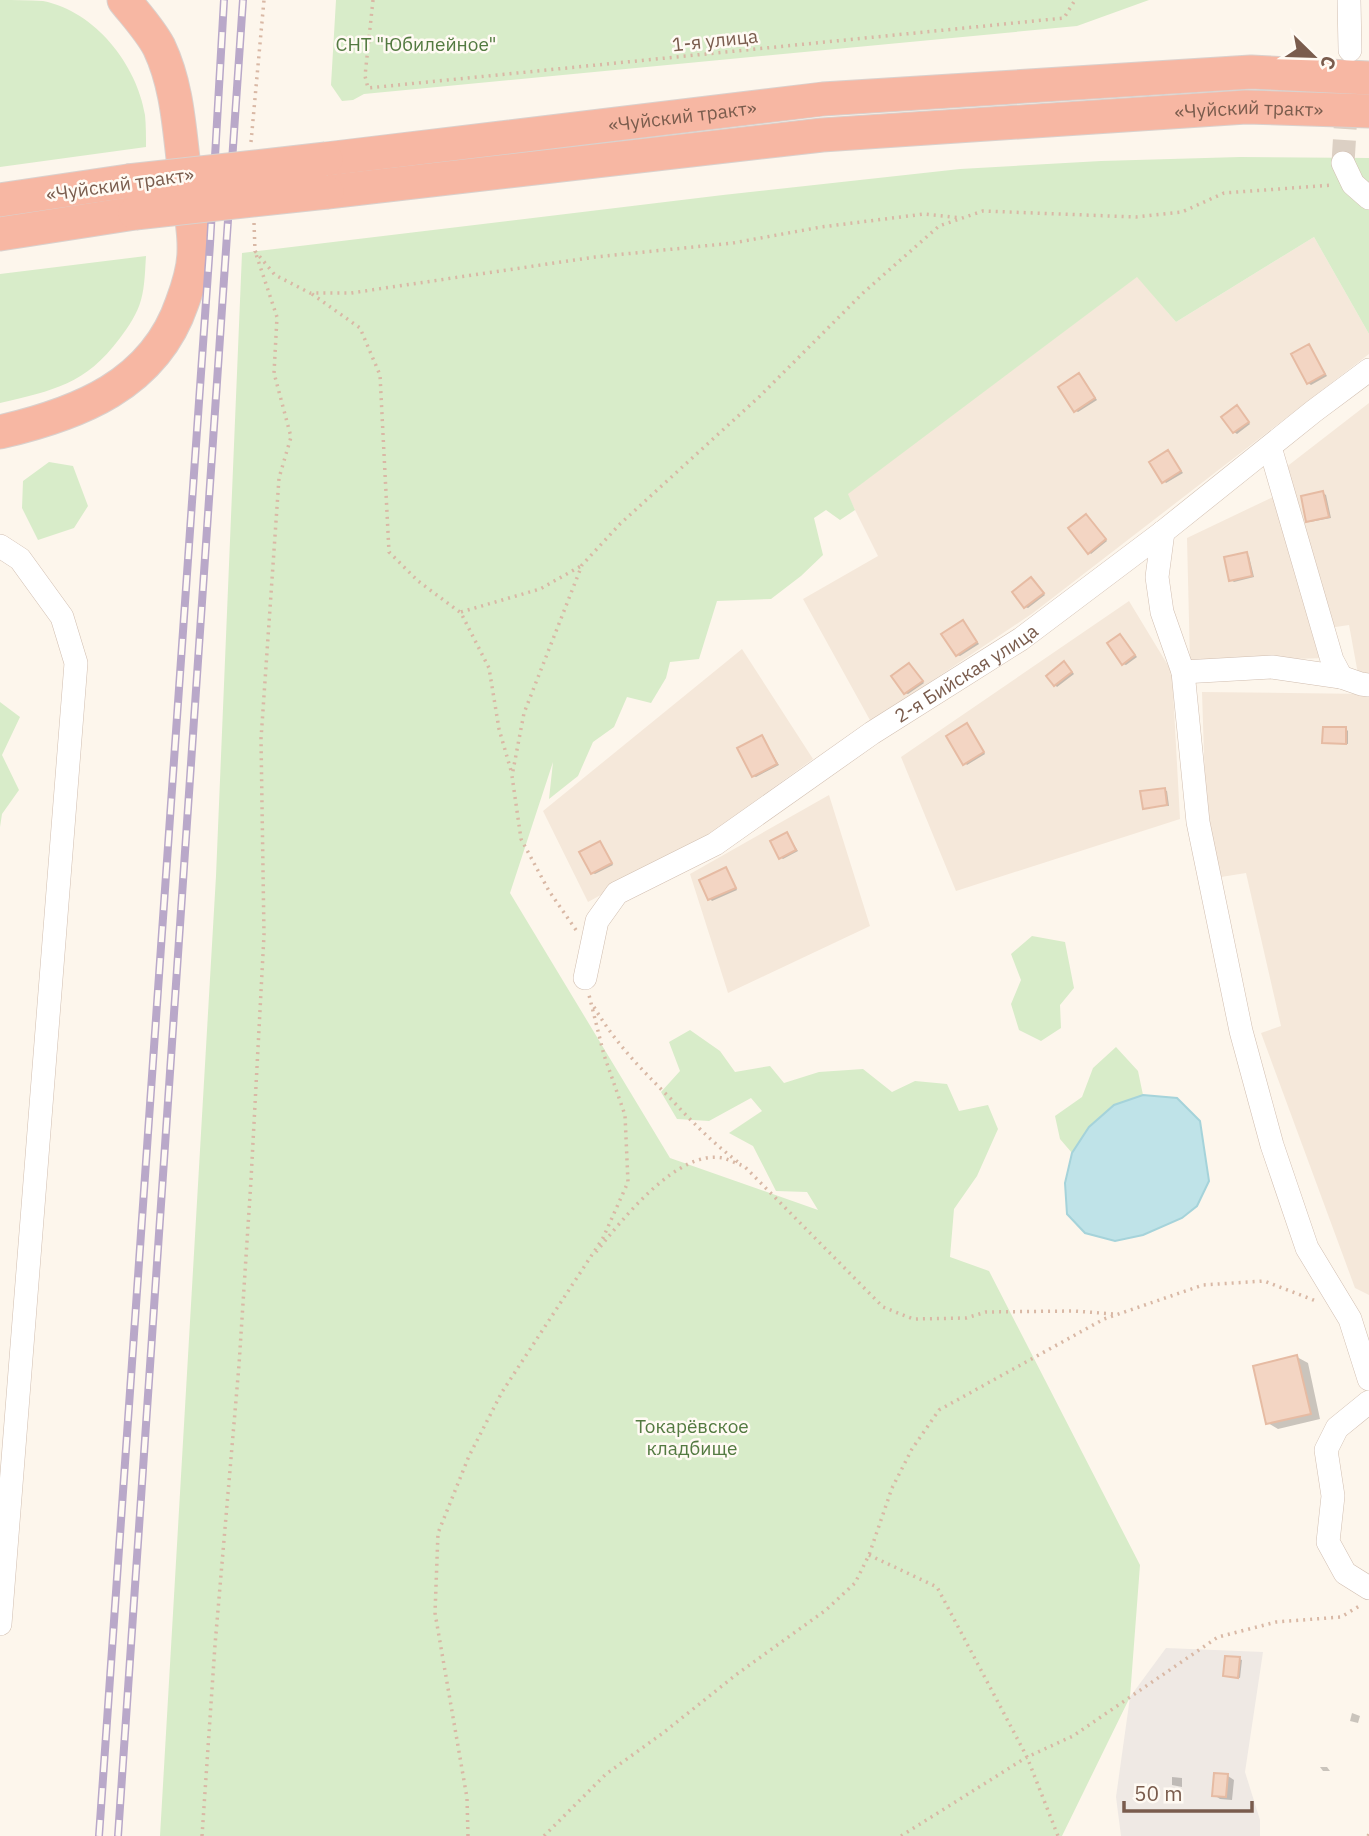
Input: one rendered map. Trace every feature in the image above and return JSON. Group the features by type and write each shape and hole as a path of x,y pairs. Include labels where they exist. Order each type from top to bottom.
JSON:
{"highway":[{"path":"0,432 32,425 101,398 127,381 149,362 167,337 190,282 194,251 176,98 158,45 124,0"},
{"name":"«Чуйский тракт»","path":"0,234 131,197 326,159 823,99 1251,72 1369,78"},
{"name":"«Чуйский тракт»","path":"0,200 327,192 822,135 1246,107 1369,111"}],"street":[{"path":"1350,50 1356,10"},
{"path":"1343,163 1353,184 1369,198"},
{"name":"2-я Бийская улица","path":"585,978 597,921 617,893 715,844 872,733 1021,639 1163,532 1369,370"},
{"path":"1270,447 1332,660 1341,677"},
{"path":"1163,532 1157,577 1162,612 1183,673 1198,822 1241,1031 1272,1145 1307,1248 1350,1319 1369,1380"},
{"path":"0,545 20,559 62,617 76,663 0,1624"},
{"path":"1183,673 1272,667 1341,677 1369,685"},
{"path":"1369,1402 1336,1428 1326,1450 1333,1496 1328,1542 1345,1573 1369,1588"}],"path":[{"path":"251,146 264,0"},
{"name":"1-я улица","path":"373,0 365,76 368,88 1064,18 1075,0"},
{"path":"202,1836 239,1365 263,962 262,726 279,478 291,437 274,373 277,317 255,251 253,212"},
{"path":"310,293 351,293 595,257 733,243 821,227 924,214 963,218"},
{"path":"255,251 275,275 310,293 360,328 380,374 390,552 418,581 461,613 489,668 499,729 512,776"},
{"path":"461,613 540,589 582,565"},
{"path":"591,1002 612,1037 641,1068 715,1145 744,1166 883,1307 913,1319 966,1318 986,1312 1074,1311 1117,1314"},
{"path":"584,1267 627,1215 664,1178 699,1160 723,1158 744,1166"},
{"path":"544,1836 606,1774 737,1674 826,1611 855,1583 869,1555 892,1488 912,1449 939,1410 1117,1314 1203,1285 1264,1281 1303,1294 1350,1319"},
{"path":"869,1555 937,1587 1027,1757 1058,1836"},
{"path":"901,1836 1027,1757 1073,1736 1218,1637 1276,1622 1341,1617 1369,1601"}],"shaded area":[{"path":"1314,237 1369,334 1369,354 1033,613 871,722 803,599 878,556 847,494 1137,276 1176,322"},
{"path":"1369,403 1369,675 1358,674 1349,625 1329,628 1285,468"},
{"path":"1275,496 1326,658 1190,662 1187,538"},
{"path":"1129,601 1172,672 1180,819 956,891 901,757"},
{"path":"742,649 813,759 703,839 588,902 543,811"},
{"path":"1202,692 1369,694 1369,1295 1355,1288 1261,1033 1281,1026 1246,873 1221,877 1206,815"},
{"path":"829,795 870,926 728,993 690,874"},
{"path":"1166,1648 1263,1652 1245,1772 1260,1820 1260,1836 1121,1836 1116,1797 1130,1697"}],"green space":[{"path":"0,0 43,1 62,7 80,16 111,43 133,78 140,96 145,115 146,147 0,167"},
{"name":"СНТ \"Юбилейное\"","path":"336,0 1149,0 1077,26 364,94 353,100 342,101 331,85"},
{"name":"Токарёвское кладбище","path":"1240,157 1369,158 1369,334 1314,237 1176,322 1137,277 848,494 855,510 840,520 826,510 814,518 823,555 801,576 771,599 717,601 699,659 670,662 666,678 651,703 627,697 614,727 593,742 578,776 549,799 553,762 510,893 670,1158 818,1210 807,1192 776,1191 753,1146 729,1133 762,1111 751,1098 709,1121 677,1119 661,1092 680,1071 669,1042 690,1030 720,1051 735,1072 770,1066 784,1083 819,1072 863,1069 892,1092 915,1081 947,1084 959,1111 988,1105 998,1129 977,1176 954,1209 950,1257 989,1271 1140,1565 1130,1697 1062,1836 160,1836 216,876 242,253 960,169"},
{"path":"146,256 139,305 127,329 107,354 81,376 67,383 0,403 0,274"},
{"path":"49,462 73,466 88,506 74,528 38,540 22,508 23,481"},
{"path":"0,702 20,717 2,755 19,790 2,814 0,827"},
{"path":"1032,936 1065,942 1074,988 1060,1005 1061,1028 1041,1041 1019,1030 1011,1004 1021,980 1011,954"},
{"path":"1116,1047 1138,1071 1143,1095 1102,1116 1087,1131 1072,1153 1060,1139 1055,1116 1082,1097 1093,1068"}],"water":[{"path":"1143,1095 1177,1098 1200,1121 1209,1181 1197,1206 1182,1218 1143,1235 1115,1241 1085,1233 1067,1214 1065,1183 1072,1153 1089,1127 1114,1105"}],"building":[{"path":"1309,344 1325,374 1307,384 1291,354"},
{"path":"1079,373 1095,398 1074,412 1058,387"},
{"path":"1237,405 1249,422 1233,433 1221,417"},
{"path":"1168,450 1181,471 1162,483 1149,462"},
{"path":"1323,491 1329,517 1306,522 1301,496"},
{"path":"1086,514 1106,539 1088,554 1068,528"},
{"path":"1247,552 1252,576 1229,581 1224,557"},
{"path":"1031,577 1044,593 1024,608 1012,592"},
{"path":"963,620 977,642 956,656 941,634"},
{"path":"1120,634 1135,655 1122,665 1107,643"},
{"path":"1064,661 1072,672 1054,686 1046,676"},
{"path":"909,663 923,681 904,694 891,676"},
{"path":"967,723 984,752 963,765 946,736"},
{"path":"1323,727 1346,727 1346,744 1322,743"},
{"path":"762,735 777,764 752,777 737,748"},
{"path":"1165,788 1167,805 1143,809 1140,791"},
{"path":"787,832 796,850 779,859 770,841"},
{"path":"600,841 612,863 591,874 579,852"},
{"path":"726,867 736,888 708,900 699,880"},
{"path":"1297,1355 1311,1414 1266,1424 1253,1366"},
{"path":"1225,1656 1240,1657 1238,1678 1223,1676"},
{"path":"1214,1773 1228,1774 1226,1797 1212,1796"}],"tunnel":[{"path":"1343,163 1347,98"}],"railway":[{"path":"99,1836 210,244 224,0"},
{"path":"118,1836 243,0"}]}
